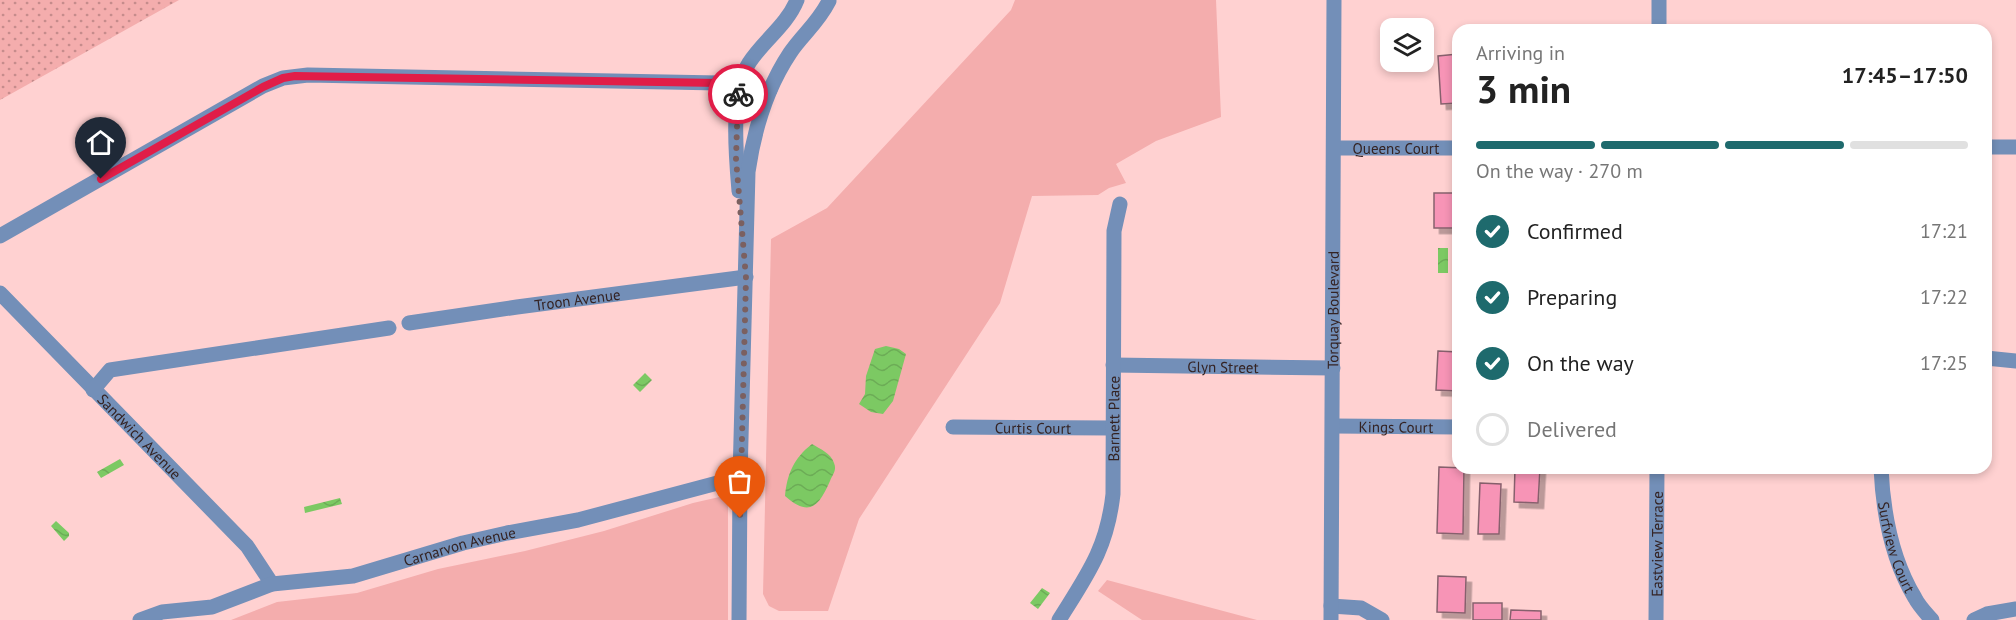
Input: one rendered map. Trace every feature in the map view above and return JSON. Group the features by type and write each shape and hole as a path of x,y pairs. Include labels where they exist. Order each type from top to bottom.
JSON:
{"street":[{"path":"746,278 736,159 740,84 748,64 786,18 796,0"},
{"path":"819,0 831,0"},
{"path":"739,620 740,477 748,172 757,125 770,90 791,52 821,17 831,0"},
{"name":"Torquay Boulevard","path":"1331,613 1334,0"},
{"path":"1659,0 1659,24"},
{"path":"0,236 253,92 283,78 320,75 740,84 770,90"},
{"path":"1992,147 2016,147"},
{"name":"Queens Court","path":"1334,148 1452,148"},
{"name":"Barnett Place","path":"1059,620 1096,560 1110,521 1113,494 1114,231 1120,204"},
{"name":"Troon Avenue","path":"409,322 746,278"},
{"name":"Sandwich Avenue","path":"0,293 247,546 273,584"},
{"path":"93,390 110,370 389,328"},
{"path":"1992,359 2016,361"},
{"name":"Glyn Street","path":"1113,365 1333,368"},
{"name":"Kings Court","path":"1333,426 1452,427"},
{"name":"Curtis Court","path":"953,428 1112,428"},
{"name":"Eastview Terrace","path":"1656,620 1657,474"},
{"name":"Surfview Court","path":"1882,474 1885,509 1897,555 1915,598 1932,620"},
{"name":"Carnarvon Avenue","path":"140,620 162,612 175,616 212,607 273,584 352,576 463,543 578,520 740,477"},
{"path":"1331,613 1361,608 1382,620"},
{"path":"1974,620 1987,614 2016,609"}],"shaded area":[{"path":"0,0 179,0 0,100"},
{"path":"1015,0 1216,0 1221,117 1156,141 1116,164 1126,183 1109,188 1098,195 1032,196 1000,303 859,519 828,611 779,611 769,606 763,594 771,239 827,208 1011,10"},
{"path":"728,495 728,620 231,620 277,602 357,593 438,569 525,551 604,531 693,503"},
{"path":"1107,580 1257,620 1142,620 1098,591"}],"water":[{"path":"1438,248 1448,248 1448,273 1438,273"},
{"path":"886,346 899,349 906,354 893,401 883,414 871,412 859,404 865,394 866,376 875,349"},
{"path":"645,373 652,380 640,392 633,385"},
{"path":"812,444 830,457 835,468 818,503 807,508 794,503 785,496 792,467 800,455"},
{"path":"120,459 124,465 101,478 97,472"},
{"path":"340,498 342,504 305,513 304,507"},
{"path":"56,521 69,533 64,541 51,526"},
{"path":"1042,588 1050,593 1038,609 1030,603"}],"building":[{"path":"1452,55 1452,103 1441,104 1438,56"},
{"path":"1434,193 1452,193 1452,228 1434,228"},
{"path":"1438,351 1452,352 1452,391 1436,390"},
{"path":"1439,467 1452,468 1452,474 1464,474 1463,534 1437,533"},
{"path":"1515,474 1540,474 1538,503 1514,502"},
{"path":"1480,483 1501,484 1499,534 1478,534"},
{"path":"1438,576 1466,577 1465,613 1437,612"},
{"path":"1473,603 1502,603 1502,620 1473,620"},
{"path":"1511,610 1541,611 1541,620 1510,620"}],"way so far":[{"path":"738,94 736,159 746,278 740,518"}],"route":[{"path":"101,179 263,87 283,78 295,76 719,83 740,84 738,94"}]}
